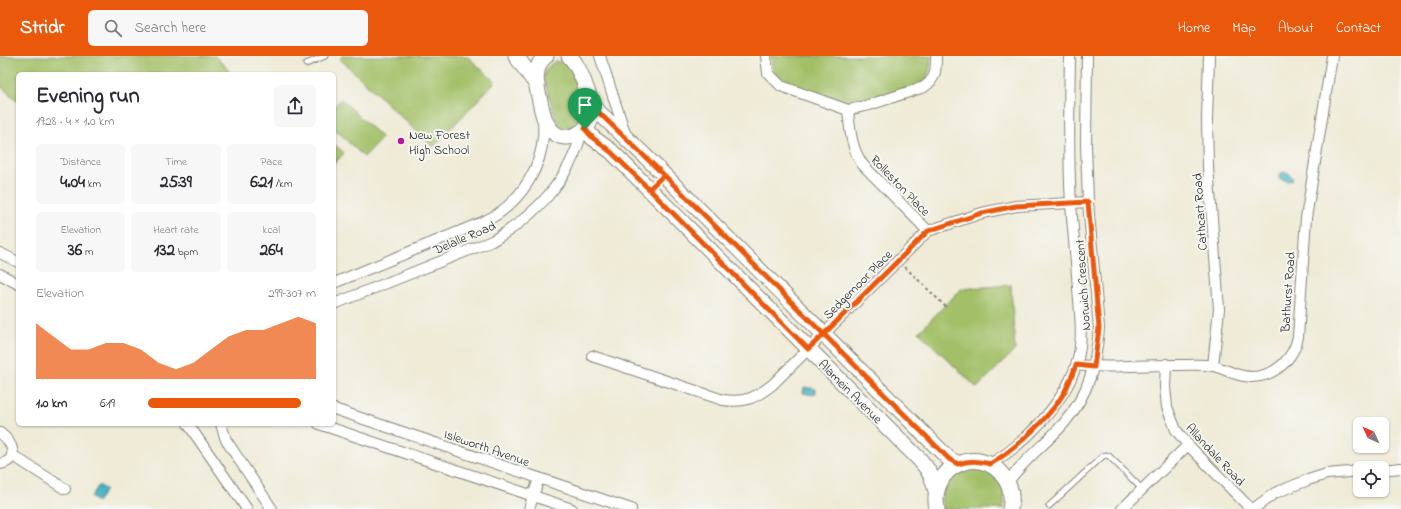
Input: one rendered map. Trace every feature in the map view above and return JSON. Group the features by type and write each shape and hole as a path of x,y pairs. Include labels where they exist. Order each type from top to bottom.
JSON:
{"street":[{"path":"516,56 537,85"},
{"path":"546,56 537,69 537,85 543,115 548,127 558,136 570,136 584,130 590,121 592,114 592,106 574,59"},
{"path":"600,56 627,138"},
{"path":"766,56 768,73 781,86 848,110 869,105 924,87 930,83 936,73 936,56"},
{"name":"Norwich Crescent","path":"990,464 1000,459 1013,448 1051,410 1062,396 1076,365 1081,341 1071,202 1069,139 1070,56"},
{"name":"Norwich Crescent","path":"1008,482 1022,463 1064,423 1077,407 1087,389 1094,367 1099,328 1088,202 1086,145 1087,56"},
{"name":"Cathcart Road","path":"1209,56 1207,119 1208,167 1219,309 1213,366"},
{"name":"Bathurst Road","path":"1076,365 1094,367 1166,364 1213,366 1236,375 1260,377 1280,368 1290,357 1296,346 1298,337 1306,218 1332,56"},
{"path":"1069,86 1086,86"},
{"name":"Alamein Avenue","path":"592,106 627,138 949,459 958,464"},
{"name":"Rolleston Place","path":"848,110 852,144 858,158 863,165 928,231"},
{"name":"Delalle Road","path":"336,282 480,223 510,204 529,181 539,158 543,138 543,115"},
{"name":"Alamein Avenue","path":"584,130 611,152 649,189 926,467 934,479 936,491 935,502 937,509"},
{"name":"Delalle Road","path":"336,303 492,241 511,230 529,216 556,185 578,148 584,130"},
{"path":"649,189 664,175"},
{"name":"Sedgemoor Place","path":"592,356 723,400 737,402 749,400 772,385 928,231 982,213 1016,206 1088,202"},
{"path":"0,253 16,261"},
{"path":"0,274 16,283"},
{"name":"Allandale Road","path":"1166,364 1165,387 1167,407 1176,430 1188,445 1252,509"},
{"name":"Isleworth Avenue","path":"336,410 632,509"},
{"path":"189,426 247,509"},
{"path":"222,426 226,440 272,509"},
{"path":"325,426 572,509"},
{"path":"0,433 10,443 12,448 12,455 7,462 0,464"},
{"path":"1126,508 1142,489 1188,445"},
{"path":"12,455 65,489"},
{"path":"936,491 940,480 948,470 958,464 969,461 980,461 990,464 1000,472 1008,482 1011,496 1010,509"},
{"path":"1389,469 1401,468"},
{"path":"1252,509 1275,493 1308,480 1328,474 1353,472"},
{"path":"529,509 539,478"}],"lane":[{"path":"306,64 325,56"},
{"path":"1049,506 1103,456 1106,455 1142,489"}],"path":[{"path":"898,260 947,308"}],"green space":[{"path":"0,56 215,56 229,72 16,72 16,99 0,86"},
{"path":"342,56 467,56 495,82 433,147 340,59"},
{"path":"771,56 931,56 928,75 922,84 850,106 782,82 774,74"},
{"path":"555,62 568,65 578,87 584,115 581,122 573,128 564,128 557,122 544,81 546,69"},
{"path":"341,99 382,138 364,157 336,130 336,105"},
{"path":"336,146 344,153 336,162"},
{"path":"1011,285 1015,350 977,388 919,332 961,289"},
{"path":"976,467 990,472 1004,489 1004,509 943,509 941,499 949,478 962,469"}],"water":[{"path":"1284,172 1289,173 1293,178 1292,180 1288,181 1280,179 1280,174"},
{"path":"804,387 816,389 816,393 813,395 803,393"},
{"path":"99,485 106,490 97,502 91,497"}],"place":[{"name":"New Forest High School","path":"401,141"}],"route":[{"path":"585,129 590,121 592,106 664,175 657,182 649,189 808,349 823,335 928,231 982,213 1016,206 1088,202 1099,328 1094,367 1076,365 1070,382 1062,396 1051,410 1028,434 1000,459 990,464 980,461 969,461 958,464 949,459 867,379 823,335 664,175 649,189 585,129"}]}
